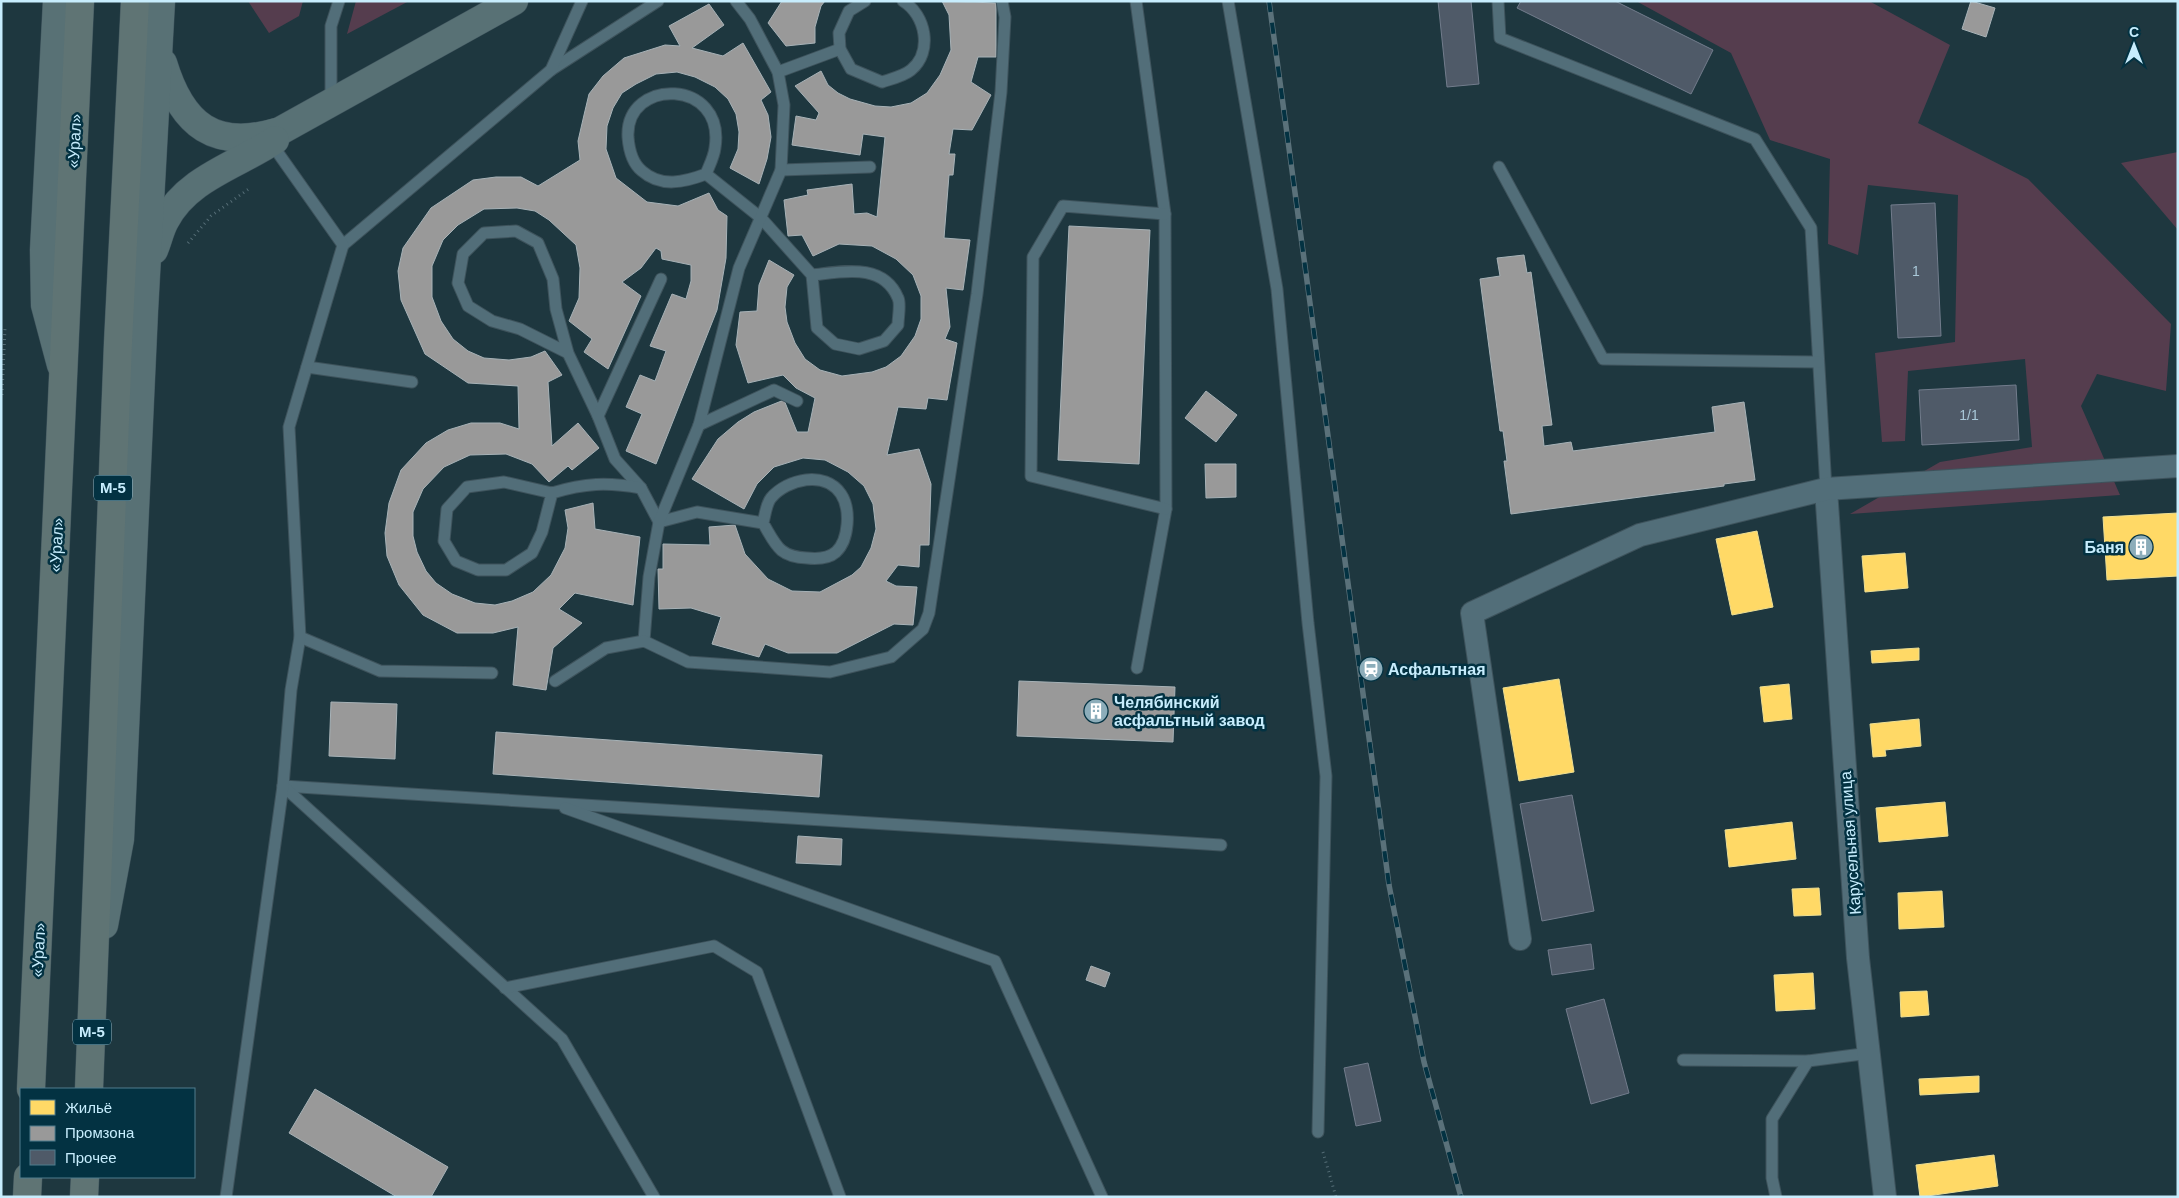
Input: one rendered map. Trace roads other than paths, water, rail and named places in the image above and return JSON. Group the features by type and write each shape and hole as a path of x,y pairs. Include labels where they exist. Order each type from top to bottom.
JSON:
{"main road":[{"name":"«Урал»","path":"32,1088 80,1"},
{"name":"М-5","path":"89,1088 95,976 118,343 135,1"},
{"path":"27,1197 28,1178"},
{"path":"84,1197 85,1178"}],"street":[{"path":"56,1 44,250 45,305 63,373"},
{"path":"95,976 120,839 144,310 161,1"},
{"path":"159,50 169,84 178,103 195,122 216,133 238,139 257,138 280,131 331,104 514,1"},
{"path":"144,310 154,250 165,221 182,198 212,174 278,153 331,104"},
{"path":"1520,939 1472,613 1640,535 1826,489 2178,466"},
{"name":"Карусельная улица","path":"1826,489 1858,958 1885,1197"}],"lane":[{"path":"331,104 331,26 339,1"},
{"path":"551,70 582,1"},
{"path":"226,1197 283,786 291,690 300,637 289,427 343,245 551,70 658,1"},
{"path":"644,640 649,576 659,522 699,425 739,268 781,170 784,105 778,72 750,19 736,1"},
{"path":"865,1 849,11 839,33 840,49 852,69 882,82 910,72 920,60 926,38 913,7 903,1"},
{"path":"555,681 606,648 644,640 688,662 830,672 891,656 923,629 929,613 978,284 1001,92 1005,17 1002,1"},
{"path":"1136,1 1165,214 1166,509 1138,668"},
{"path":"1228,1 1277,289 1308,623 1326,776 1318,1132"},
{"path":"1498,1 1500,38 1755,139 1810,228 1826,489"},
{"path":"778,72 840,49"},
{"path":"664,93 685,94 705,105 714,126 715,149 706,174 686,181 659,182 641,171 629,151 628,126 640,104 664,93"},
{"path":"278,153 343,245"},
{"path":"781,170 870,167"},
{"path":"1499,167 1603,360 1818,362"},
{"path":"706,174 761,218 812,275 817,328 835,344 859,349 884,341 898,325 898,298 882,277 856,270 812,275"},
{"path":"1165,214 1063,206 1033,257 1031,476 1166,509"},
{"path":"568,353 520,329 492,321 468,306 458,283 463,254 484,233 516,231 538,243 553,280 556,309 568,353 598,416 615,459 641,488 659,522"},
{"path":"598,416 661,279"},
{"path":"307,368 412,382"},
{"path":"699,425 774,390 797,401"},
{"path":"806,480 824,481 841,494 848,512 845,538 836,552 819,559 794,558 778,550 763,523 770,499 784,486 806,480"},
{"path":"552,493 542,532 532,552 506,570 478,570 456,562 444,541 447,509 467,487 504,482 552,493 580,485 610,483 641,488"},
{"path":"659,522 697,512 763,523"},
{"path":"300,637 380,671 492,672"},
{"path":"283,786 1222,845"},
{"path":"283,786 562,1039 654,1197"},
{"path":"552,803 995,961 1102,1197"},
{"path":"506,988 714,946 757,972 840,1197"},
{"path":"1683,1060 1808,1061 1870,1053"},
{"path":"1776,1197 1772,1178 1772,1119 1808,1061"}],"railway":[{"path":"1269,1 1389,885 1424,1062 1461,1197"}],"place":[{"name":"Баня","path":"2141,547"},
{"name":"Асфальтная","path":"1371,669"},
{"name":"Челябинский асфальтный завод","path":"1096,711"}]}
